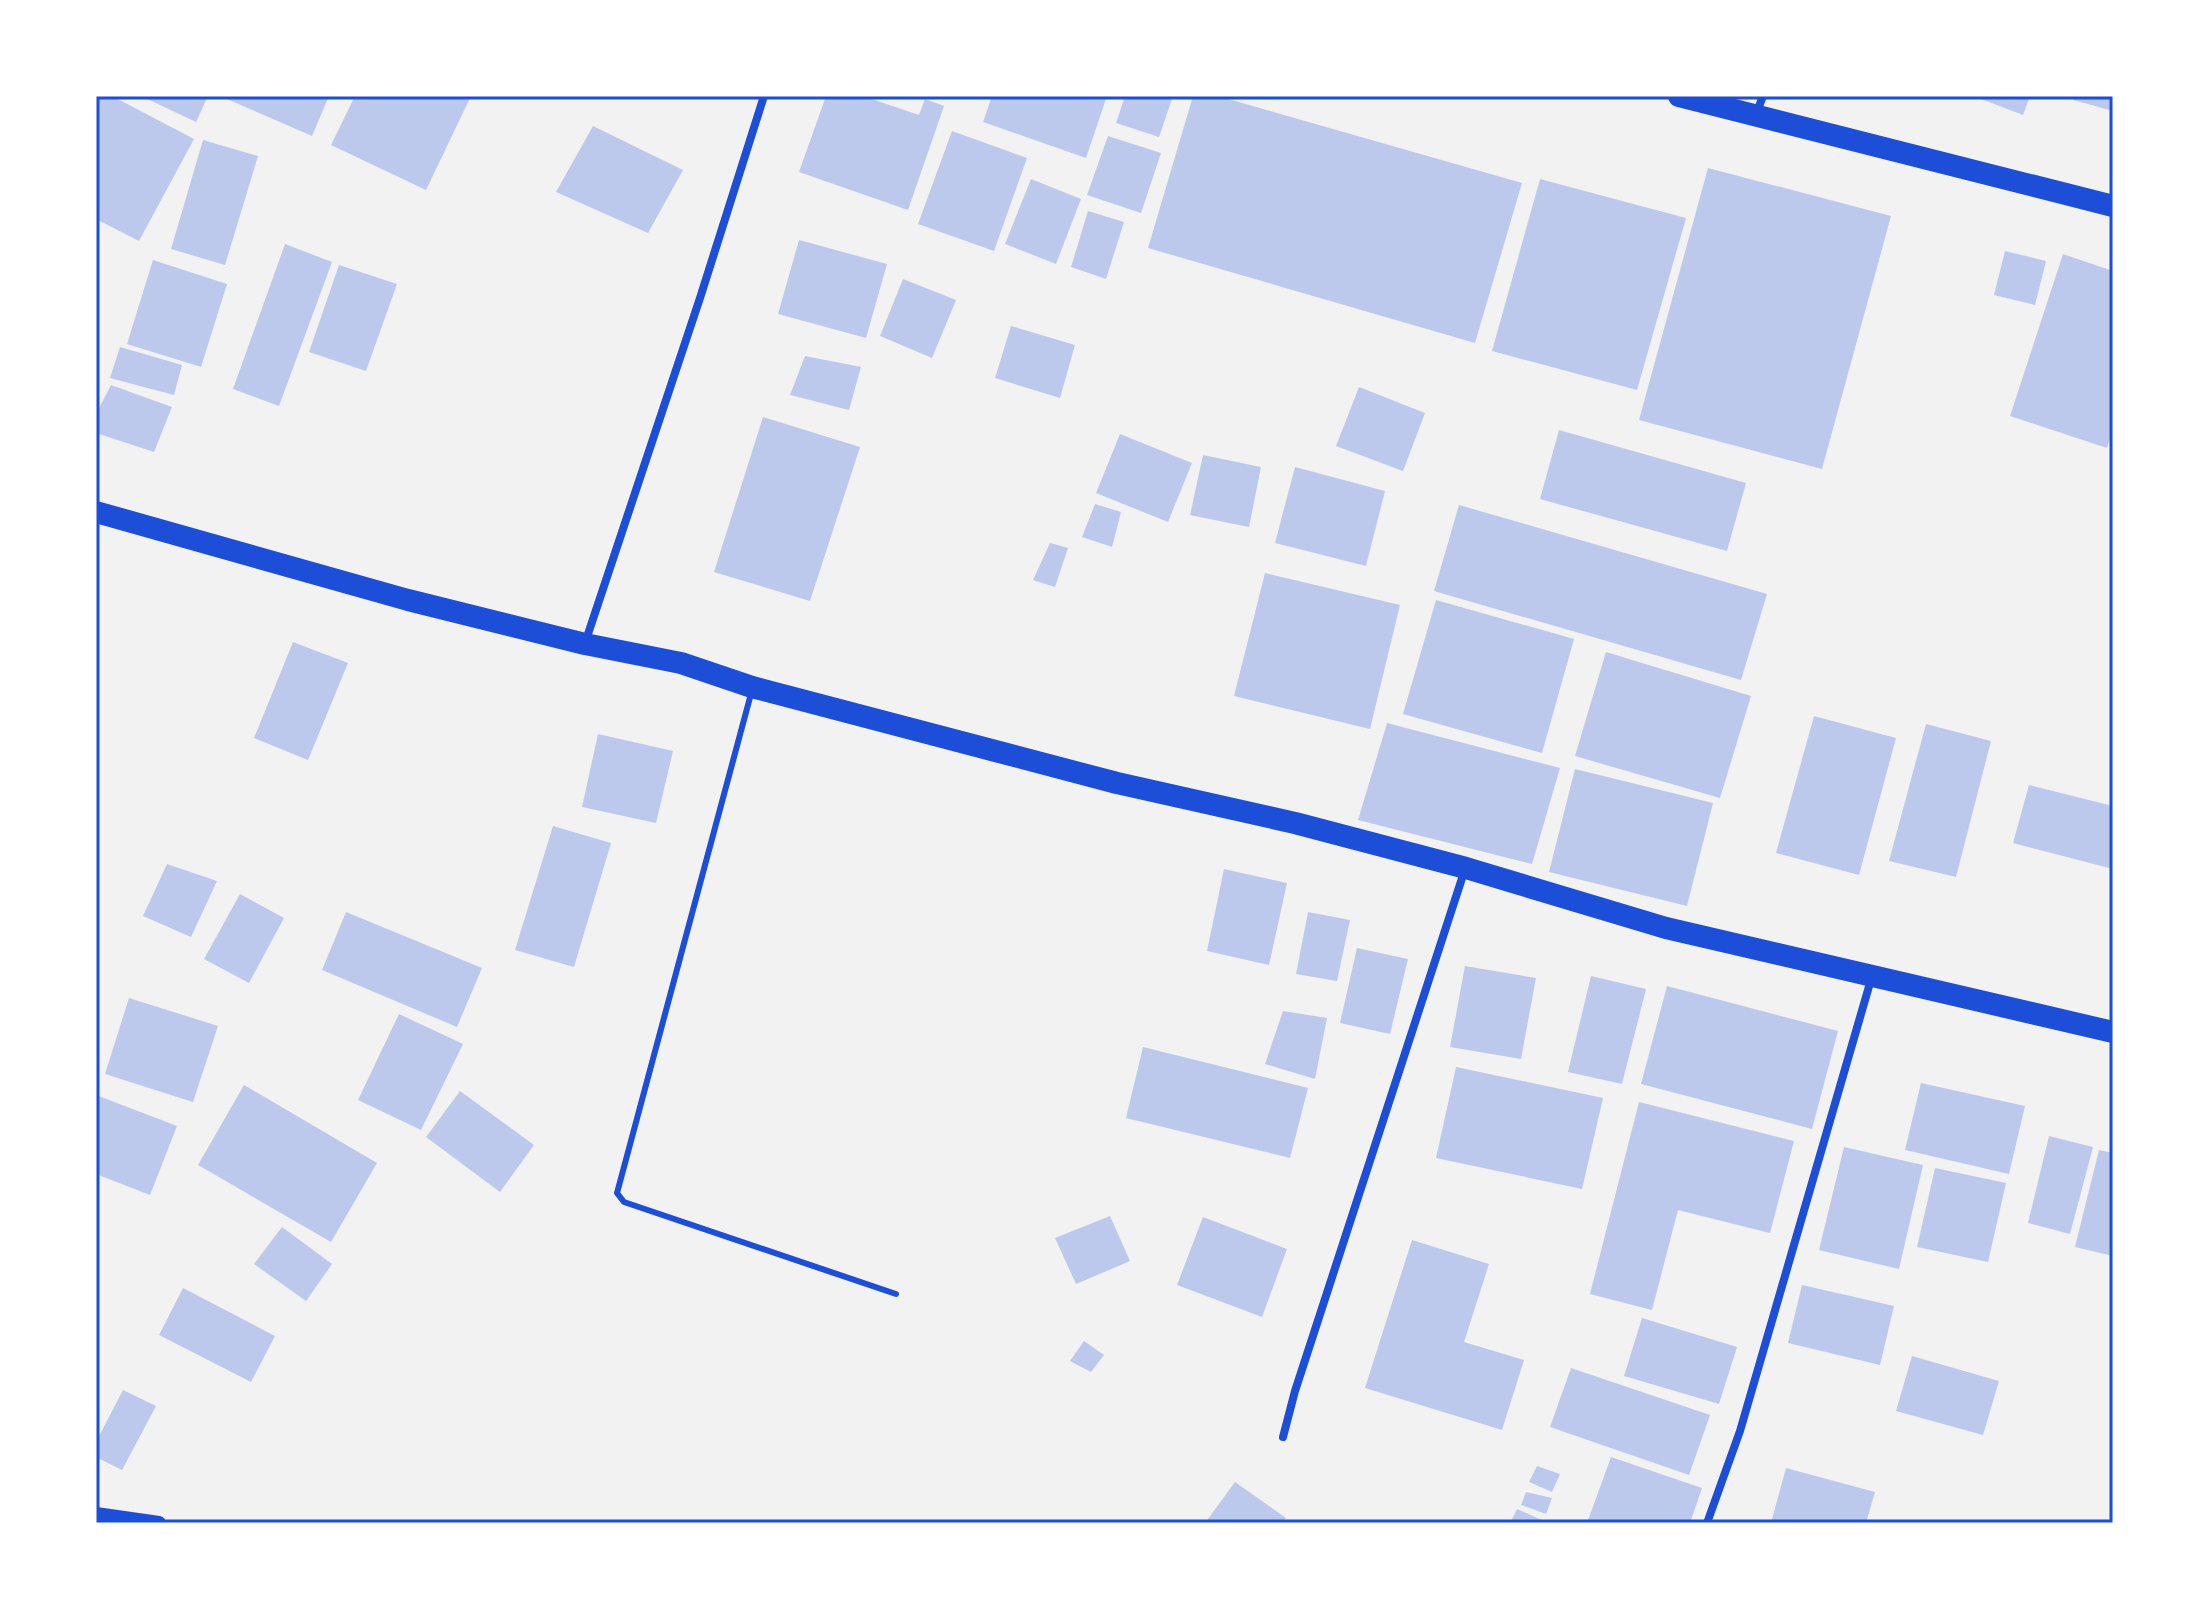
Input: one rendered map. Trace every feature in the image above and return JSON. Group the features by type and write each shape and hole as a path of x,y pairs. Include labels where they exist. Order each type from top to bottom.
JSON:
{"highway":[{"path":"1679,96 1759,106 2113,206"},
{"path":"96,512 408,600 585,644 681,663 752,687 1117,783 1295,823 1466,868 1666,928 2113,1032"}],"street":[{"path":"585,644 764,96"},
{"path":"1283,1437 1295,1391 1466,868"},
{"path":"1707,1523 1740,1431 1873,974"},
{"path":"96,1514 159,1523"}],"lane":[{"path":"752,687 617,1193 624,1202 896,1294"}],"building":[{"path":"99,96 112,96 194,139 139,241 96,219 96,101"},
{"path":"141,96 208,96 196,122"},
{"path":"228,96 329,96 312,136 227,99"},
{"path":"355,96 471,96 426,190 331,145"},
{"path":"826,96 863,96 919,115 925,99 944,106 908,210 799,172"},
{"path":"992,96 1107,96 1086,158 983,122"},
{"path":"1125,96 1173,96 1159,137 1116,123"},
{"path":"1193,96 1218,96 1522,183 1475,343 1148,248"},
{"path":"1973,96 2030,96 2023,115"},
{"path":"2074,96 2113,96 2113,111 2073,100"},
{"path":"593,126 683,170 648,233 556,192"},
{"path":"952,131 1027,158 994,251 918,224"},
{"path":"1108,136 1161,153 1141,213 1087,195"},
{"path":"203,140 258,156 225,265 171,249"},
{"path":"1708,168 1891,216 1822,469 1639,420"},
{"path":"1031,179 1081,199 1056,264 1005,244"},
{"path":"1540,179 1686,218 1637,390 1492,351"},
{"path":"1088,211 1124,222 1106,279 1071,267"},
{"path":"799,240 887,264 866,338 778,314"},
{"path":"285,244 332,262 279,406 233,389"},
{"path":"2005,251 2046,261 2035,305 1994,295"},
{"path":"2063,254 2113,271 2113,429 2107,448 2010,416"},
{"path":"153,260 227,284 201,367 127,344"},
{"path":"339,265 397,284 366,371 309,352"},
{"path":"903,279 956,300 932,358 880,336"},
{"path":"1011,326 1075,345 1060,398 995,378"},
{"path":"120,347 182,365 174,395 110,378"},
{"path":"805,356 861,367 849,410 790,395"},
{"path":"111,385 172,407 154,452 96,433 96,414"},
{"path":"1359,387 1425,413 1403,471 1336,446"},
{"path":"763,417 860,447 810,601 714,572"},
{"path":"1559,430 1746,483 1727,551 1540,499"},
{"path":"1120,434 1192,463 1168,522 1096,493"},
{"path":"1203,455 1261,467 1249,527 1190,515"},
{"path":"1295,467 1385,491 1366,566 1275,543"},
{"path":"1095,504 1121,512 1112,547 1082,537"},
{"path":"1459,505 1767,594 1741,680 1434,591"},
{"path":"1050,543 1068,548 1055,587 1033,580"},
{"path":"1265,573 1400,605 1370,729 1234,696"},
{"path":"1436,600 1574,639 1542,753 1403,714"},
{"path":"293,642 348,663 308,760 254,738"},
{"path":"1606,652 1751,696 1720,798 1575,756"},
{"path":"1814,716 1896,738 1859,875 1776,853"},
{"path":"1387,723 1560,768 1532,864 1358,820"},
{"path":"1926,724 1991,741 1956,877 1889,861"},
{"path":"598,734 673,751 656,823 582,807"},
{"path":"1575,769 1713,803 1687,906 1549,872"},
{"path":"2029,785 2113,806 2113,869 2013,843"},
{"path":"553,826 611,843 574,967 515,950"},
{"path":"167,864 217,881 191,937 143,916"},
{"path":"1224,869 1287,883 1269,965 1207,951"},
{"path":"240,894 284,918 249,983 204,959"},
{"path":"346,912 482,968 457,1027 322,970"},
{"path":"1308,912 1350,920 1337,981 1296,974"},
{"path":"1357,948 1408,959 1390,1034 1340,1023"},
{"path":"1465,966 1536,978 1521,1059 1450,1047"},
{"path":"1591,976 1646,989 1622,1084 1568,1072"},
{"path":"1667,986 1838,1031 1812,1129 1641,1084"},
{"path":"129,998 218,1026 193,1102 105,1074"},
{"path":"1283,1011 1327,1018 1315,1079 1265,1064"},
{"path":"399,1014 463,1044 421,1130 358,1100"},
{"path":"1143,1047 1308,1088 1290,1158 1126,1118"},
{"path":"1456,1067 1603,1098 1582,1189 1436,1158"},
{"path":"1921,1083 2025,1106 2009,1174 1905,1150"},
{"path":"244,1085 377,1163 331,1242 198,1165"},
{"path":"460,1091 534,1145 500,1192 426,1137"},
{"path":"96,1095 177,1126 150,1195 96,1174"},
{"path":"1639,1102 1794,1141 1770,1233 1678,1210 1652,1310 1590,1294"},
{"path":"2049,1136 2093,1147 2070,1234 2028,1223"},
{"path":"1844,1147 1923,1165 1899,1269 1819,1250"},
{"path":"2099,1150 2113,1153 2113,1256 2075,1247"},
{"path":"1935,1168 2006,1183 1988,1262 1917,1247"},
{"path":"1110,1216 1130,1261 1076,1284 1055,1238"},
{"path":"1203,1217 1287,1249 1262,1317 1177,1285"},
{"path":"282,1227 332,1264 306,1301 254,1264"},
{"path":"1412,1240 1489,1264 1464,1342 1524,1360 1502,1430 1365,1388"},
{"path":"1802,1285 1894,1306 1880,1365 1788,1343"},
{"path":"183,1288 275,1336 251,1382 159,1335"},
{"path":"1642,1318 1737,1347 1719,1404 1624,1376"},
{"path":"1084,1341 1104,1355 1091,1372 1070,1361"},
{"path":"1912,1356 1999,1381 1983,1435 1896,1411"},
{"path":"1571,1368 1710,1415 1689,1475 1550,1427"},
{"path":"123,1390 156,1406 122,1470 96,1457 96,1442"},
{"path":"1611,1457 1702,1488 1690,1523 1587,1523"},
{"path":"1537,1466 1560,1474 1552,1492 1529,1482"},
{"path":"1786,1468 1875,1492 1866,1523 1771,1523"},
{"path":"1235,1482 1286,1518 1282,1523 1205,1523"},
{"path":"1526,1492 1552,1498 1546,1514 1521,1505"},
{"path":"1517,1509 1544,1521 1510,1523"}]}
